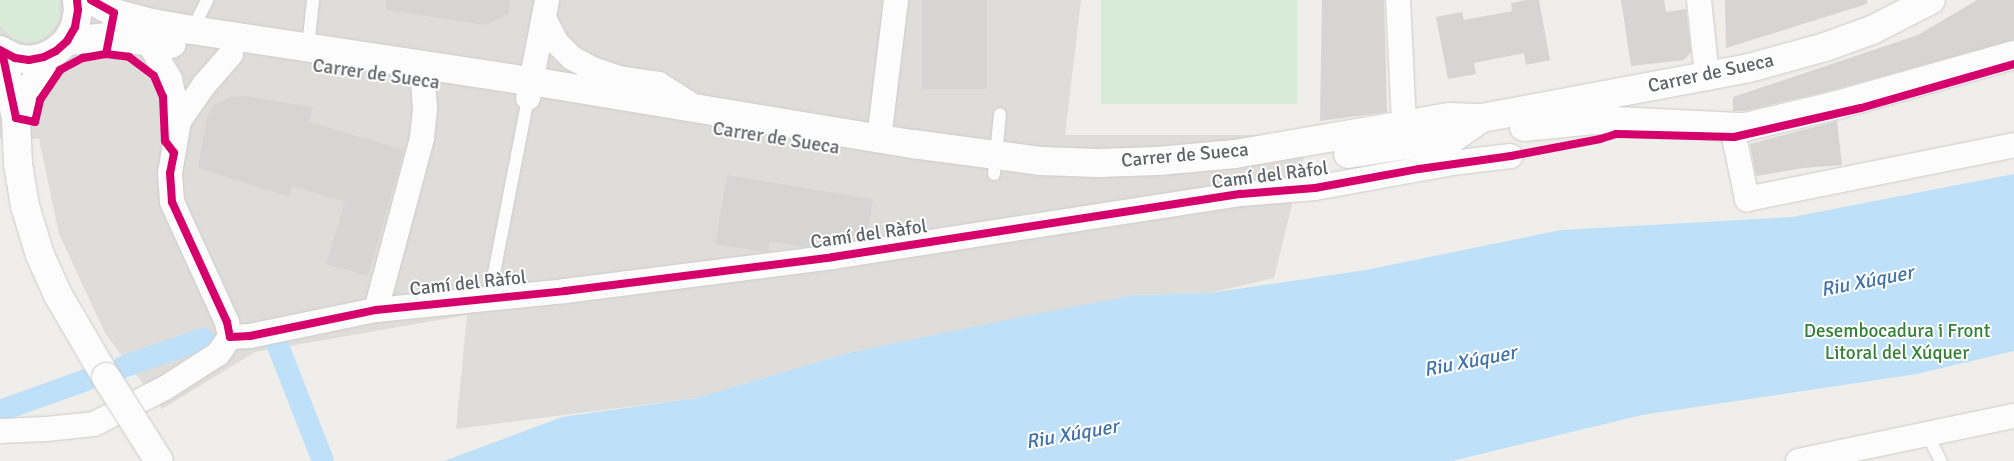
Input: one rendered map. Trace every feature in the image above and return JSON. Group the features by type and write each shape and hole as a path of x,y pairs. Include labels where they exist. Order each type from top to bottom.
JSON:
{"street":[{"path":"1,51 22,59 44,57 56,51 67,42 75,27 78,10 77,0"},
{"name":"Carrer de Sueca","path":"91,0 114,13 192,30 308,47 529,90 995,164 1040,161 1098,163 1158,161 1404,135 1453,138 1482,118"},
{"path":"879,139 896,0"},
{"path":"1398,0 1404,135"},
{"path":"1699,0 1707,76"},
{"name":"Carrer de Sueca","path":"1404,135 1450,117 1482,118 1749,68 1825,47 1872,30 1931,0"},
{"path":"529,90 546,9"},
{"path":"546,9 556,43 572,58 593,69 619,78 659,84 695,107"},
{"name":"Carrer de Sueca","path":"67,42 108,37 147,40 423,82 529,90 695,107 879,139 995,164"},
{"path":"0,431 46,430 94,424 166,388 218,354 230,337 227,322 172,202 170,173 179,121 170,79 147,40"},
{"path":"1,51 16,118 18,164 25,206 40,255 58,295 106,377 159,461"},
{"path":"179,121 204,85 231,54"},
{"path":"1453,138 1549,124 1594,120 1676,122 1745,127 1837,105 2014,55"},
{"path":"16,118 39,73 44,57"},
{"path":"376,310 422,138 425,109 423,82"},
{"path":"1732,127 1747,199 2014,145"},
{"name":"Camí del Ràfol","path":"230,337 250,336 376,310 489,299 833,257 1241,194 1316,188 1452,163 1511,156"},
{"path":"1798,461 2014,416"}],"lane":[{"path":"192,30 207,0"},
{"path":"308,47 313,0"},
{"path":"489,299 529,90"},
{"path":"995,164 1000,114"},
{"path":"1928,434 1942,461"}],"shaded area":[{"path":"0,0 1081,0 1065,135 1309,135 1274,278 1210,293 1136,295 848,353 696,398 456,429 467,315 255,352 162,409 105,333 59,234 39,139 0,138"}],"green space":[{"path":"0,0 59,0 60,17 55,27 37,41 25,42 14,39 0,26"},
{"path":"1101,0 1297,0 1297,104 1101,104"}],"water":[{"name":"Desembocadura i Front Litoral del Xúquer","path":"2014,174 2014,351 1917,374 1642,415 1452,461 444,461 562,417 696,398 848,353 1136,295 1210,293 1366,270 1561,230 1792,217"}],"building":[{"path":"386,0 511,0 508,14 486,25 386,10"},
{"path":"922,0 987,0 987,89 922,89"},
{"path":"1322,0 1384,0 1387,112 1320,121"},
{"path":"1539,0 1550,60 1526,65 1524,53 1474,63 1476,74 1448,79 1436,17 1462,12 1464,20 1512,11 1511,3"},
{"path":"1621,0 1664,0 1666,12 1686,9 1691,52 1684,60 1631,66"},
{"path":"1725,0 1867,0 1867,4 1726,48"},
{"path":"1977,0 2014,0 2014,40 1833,90 1744,111 1733,111 1733,97 1918,35"},
{"path":"245,96 313,107 309,122 404,150 368,276 326,264 345,202 292,186 290,197 198,168 207,117 213,106 230,97"},
{"path":"1837,121 1842,165 1804,168 1756,176 1750,144"},
{"path":"727,175 873,199 867,238 835,234 834,243 811,241 810,246 803,247 770,241 768,251 764,252 715,244"}],"waterway":[{"path":"123,367 203,339"},
{"path":"278,346 323,461"},
{"path":"0,411 86,380"}],"cycle path":[{"path":"0,50 15,58 29,60 44,57 56,51 67,41 75,27 78,10 77,0"},
{"path":"91,0 114,13 106,54"},
{"path":"2,52 16,118 35,122 40,100 60,70 83,58 106,54 129,57 154,76 163,97 165,141 174,153 170,173 172,202 227,322 230,337 250,336 376,310 565,291 833,257 1241,194 1315,188 1419,169 1511,156 1600,139 1616,134 1734,137 1861,108 2014,64"}],"water label":[{"name":"Riu Xúquer","path":"1867,281"},
{"name":"Riu Xúquer","path":"1470,361"},
{"name":"Riu Xúquer","path":"1072,434"}]}
